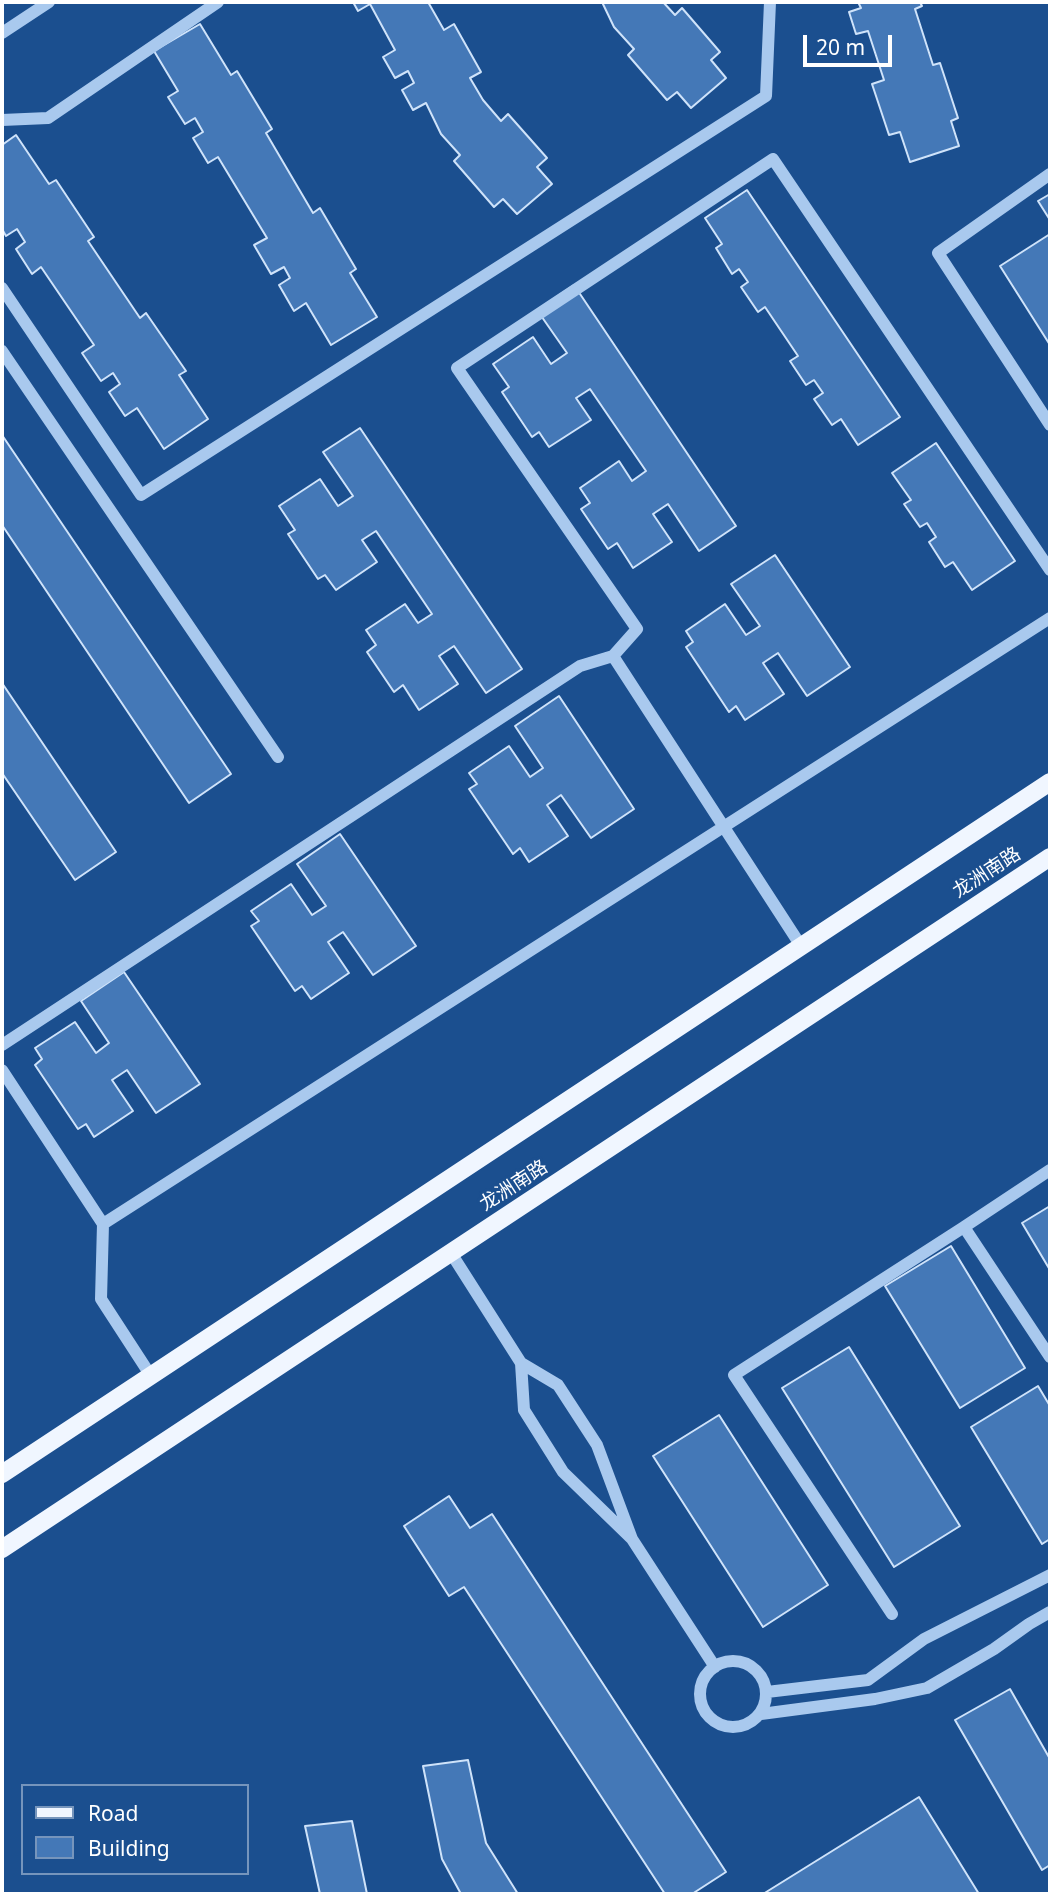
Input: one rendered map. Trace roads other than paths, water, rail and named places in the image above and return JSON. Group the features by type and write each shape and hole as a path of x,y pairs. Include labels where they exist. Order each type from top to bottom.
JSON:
{"main road":[{"path":"2,1474 1050,782"},
{"name":"龙洲南路","path":"2,1549 1050,857"}],"street":[{"path":"2,33 49,2"},
{"path":"2,120 48,118 218,2"},
{"path":"2,288 141,495 766,96 770,2"},
{"path":"2,1045 580,666 613,656 636,629 457,368 773,159 1050,570"},
{"path":"1050,174 938,253 1050,425"},
{"path":"2,351 278,757"},
{"path":"103,1224 1050,618"},
{"path":"613,656 802,946"},
{"path":"2,1070 103,1224 101,1299 151,1376"},
{"path":"892,1614 734,1375 1050,1170"},
{"path":"964,1227 1050,1357"},
{"path":"451,1253 520,1363 524,1410 563,1472 632,1539"},
{"path":"520,1363 558,1385 597,1445 632,1539 715,1667"},
{"path":"767,1692 868,1680 924,1639 1050,1575"},
{"path":"761,1714 875,1699 927,1688 994,1649 1028,1623 1050,1612"},
{"path":"737,1661 758,1671 767,1692 766,1704 761,1714 742,1727 730,1728 709,1718 700,1697 701,1685 706,1675 725,1662 737,1661"}]}
